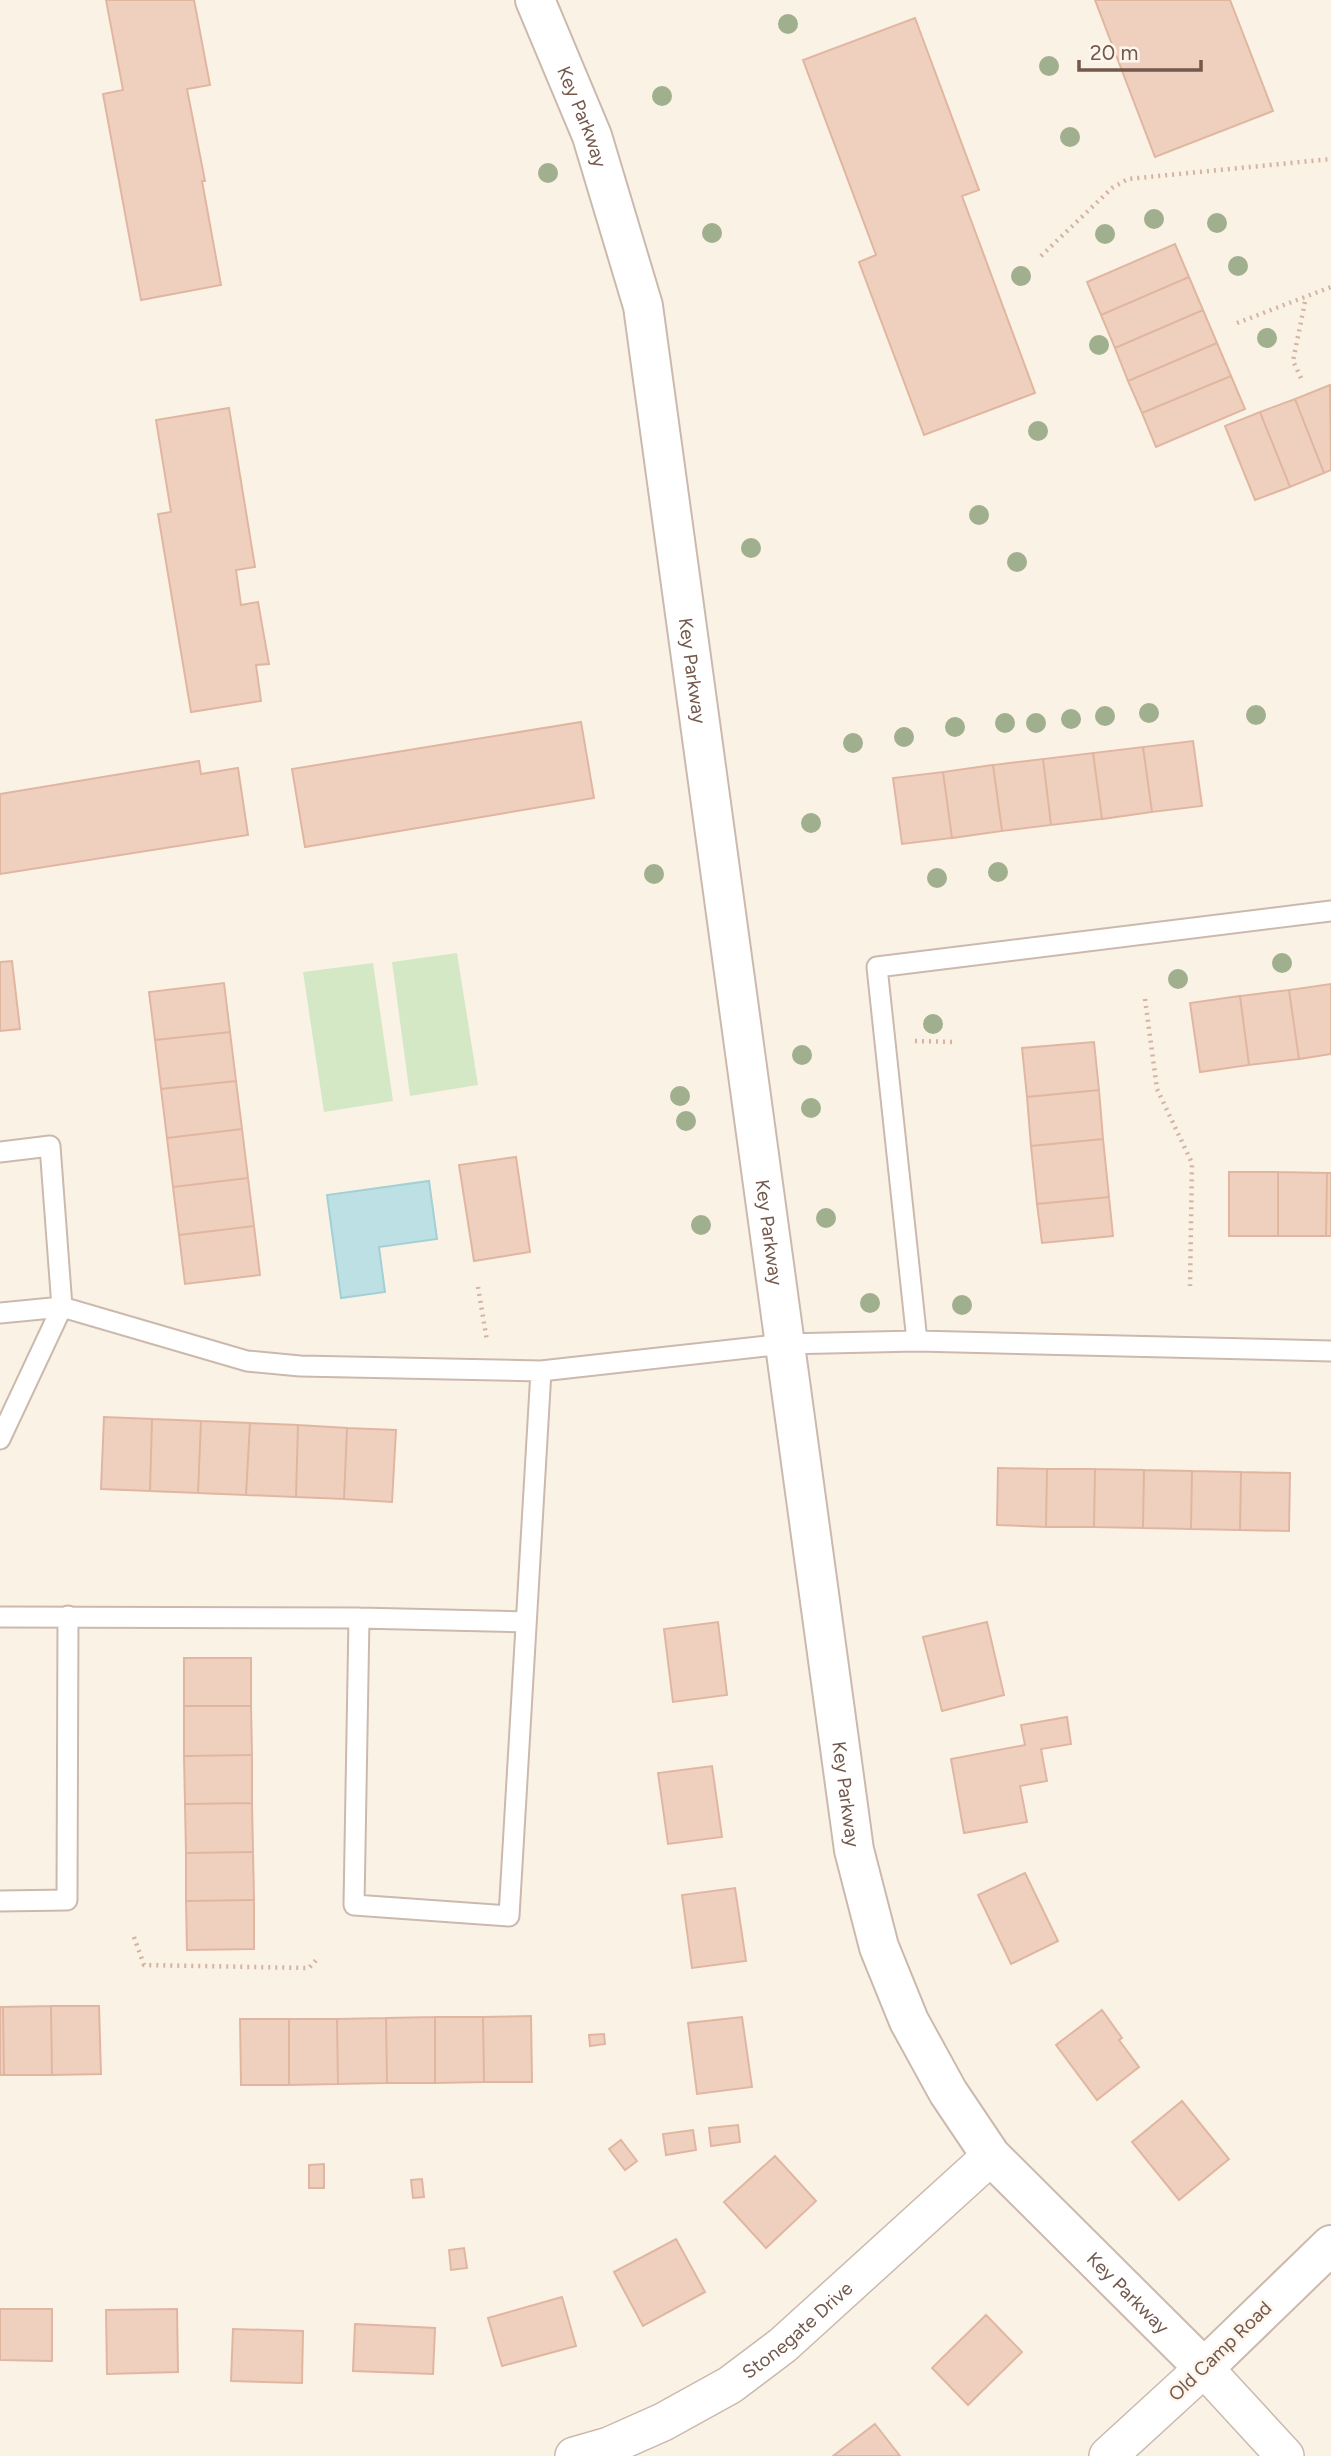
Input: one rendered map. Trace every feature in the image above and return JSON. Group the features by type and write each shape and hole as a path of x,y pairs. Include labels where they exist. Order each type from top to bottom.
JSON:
{"street":[{"name":"Key Parkway","path":"535,0 592,136 643,306 854,1850 879,1947 909,2021 947,2092 991,2156 1204,2368"},
{"name":"Stonegate Drive","path":"574,2456 609,2445 663,2422 730,2385 783,2345 991,2156"},
{"name":"Old Camp Road","path":"1108,2456 1331,2245"},
{"path":"1204,2368 1285,2456"}],"lane":[{"path":"917,1341 877,967 1331,911"},
{"path":"0,1152 50,1146 62,1307 0,1439"},
{"path":"0,1313 62,1307 247,1361 300,1366 541,1371 784,1344 917,1341 1331,1351"},
{"path":"359,1618 354,1905 509,1916 541,1371"},
{"path":"0,1901 67,1900 68,1616"},
{"path":"0,1617 359,1618 526,1622"}],"path":[{"path":"1041,256 1112,188 1128,179 1331,159"},
{"path":"1237,323 1331,287"},
{"path":"1301,378 1293,360 1306,296"},
{"path":"1145,999 1157,1089 1192,1163 1190,1286"},
{"path":"915,1041 954,1042"},
{"path":"478,1287 488,1347"},
{"path":"134,1937 144,1965 309,1968 318,1958"}],"green space":[{"path":"457,953 478,1085 410,1096 392,962"},
{"path":"373,963 393,1101 324,1112 303,972"}],"water":[{"path":"429,1181 437,1239 379,1247 385,1292 341,1298 327,1195"}],"building":[{"path":"106,0 194,0 210,85 187,89 221,285 141,300 103,94 123,90"},
{"path":"1095,0 1230,0 1273,111 1155,157"},
{"path":"915,18 979,190 962,196 1035,393 924,435 859,262 876,255 803,60"},
{"path":"1175,244 1189,277 1101,315 1087,282"},
{"path":"1189,277 1203,310 1115,348 1101,315"},
{"path":"1203,310 1217,343 1128,381 1115,348"},
{"path":"1217,343 1231,376 1142,413 1128,381"},
{"path":"1231,376 1245,409 1156,447 1142,413"},
{"path":"1330,385 1331,470 1324,473 1295,399"},
{"path":"1295,399 1324,473 1290,487 1260,412"},
{"path":"229,408 255,567 236,570 241,605 258,602 269,664 256,665 261,701 191,712 158,514 171,512 156,420"},
{"path":"1260,412 1290,487 1255,500 1225,426"},
{"path":"581,722 594,798 305,847 292,769"},
{"path":"1193,741 1202,806 1152,812 1143,747"},
{"path":"1143,747 1152,812 1102,819 1093,753"},
{"path":"1093,753 1102,819 1051,825 1043,759"},
{"path":"1043,759 1051,825 1002,831 993,765"},
{"path":"199,761 201,774 238,768 248,835 0,874 0,794"},
{"path":"993,765 1002,831 952,838 943,772"},
{"path":"943,772 952,838 902,844 893,778"},
{"path":"12,961 20,1029 0,1031 0,962"},
{"path":"224,983 230,1032 155,1040 149,992"},
{"path":"1331,984 1331,1054 1299,1059 1289,990"},
{"path":"1289,990 1299,1059 1249,1065 1240,996"},
{"path":"1240,996 1249,1065 1200,1072 1190,1003"},
{"path":"230,1032 236,1081 161,1089 155,1040"},
{"path":"1094,1042 1099,1090 1027,1097 1022,1048"},
{"path":"236,1081 242,1129 167,1138 161,1089"},
{"path":"1099,1090 1103,1139 1031,1146 1027,1097"},
{"path":"242,1129 248,1178 173,1187 167,1138"},
{"path":"1103,1139 1109,1197 1037,1204 1031,1146"},
{"path":"516,1157 530,1252 474,1261 459,1165"},
{"path":"1229,1172 1278,1172 1278,1236 1229,1236"},
{"path":"1278,1172 1327,1173 1326,1236 1278,1236"},
{"path":"1327,1173 1331,1173 1331,1236 1326,1236"},
{"path":"248,1178 254,1226 179,1235 173,1187"},
{"path":"1109,1197 1113,1236 1042,1243 1037,1204"},
{"path":"254,1226 260,1275 185,1284 179,1235"},
{"path":"104,1417 152,1419 150,1491 101,1489"},
{"path":"152,1419 201,1421 198,1493 150,1491"},
{"path":"201,1421 250,1423 246,1495 198,1493"},
{"path":"250,1423 298,1425 296,1497 246,1495"},
{"path":"298,1425 347,1428 344,1499 296,1497"},
{"path":"347,1428 396,1430 392,1502 344,1499"},
{"path":"998,1468 1047,1469 1046,1527 997,1525"},
{"path":"1047,1469 1095,1469 1094,1527 1046,1527"},
{"path":"1095,1469 1144,1470 1143,1528 1094,1527"},
{"path":"1144,1470 1192,1471 1191,1529 1143,1528"},
{"path":"1192,1471 1241,1472 1240,1530 1191,1529"},
{"path":"1241,1472 1290,1473 1289,1531 1240,1530"},
{"path":"718,1622 727,1695 673,1702 664,1629"},
{"path":"987,1622 1004,1695 942,1711 923,1637"},
{"path":"184,1658 251,1658 251,1706 184,1706"},
{"path":"184,1706 251,1706 252,1755 184,1756"},
{"path":"1067,1717 1071,1744 1041,1749 1047,1781 1020,1786 1027,1822 964,1833 951,1759 1025,1745 1021,1725"},
{"path":"252,1755 252,1803 185,1804 184,1756"},
{"path":"712,1766 722,1837 668,1844 658,1773"},
{"path":"252,1803 253,1852 186,1853 185,1804"},
{"path":"253,1852 254,1900 186,1901 186,1853"},
{"path":"1025,1873 1058,1941 1011,1964 978,1895"},
{"path":"735,1888 746,1961 692,1968 682,1895"},
{"path":"254,1900 254,1949 187,1950 186,1901"},
{"path":"51,2006 52,2075 4,2075 3,2007"},
{"path":"51,2006 99,2006 101,2074 52,2075"},
{"path":"0,2007 3,2007 4,2075 0,2075"},
{"path":"1102,2010 1139,2067 1097,2100 1056,2045"},
{"path":"531,2016 532,2082 484,2082 483,2017"},
{"path":"435,2017 435,2083 387,2083 386,2018"},
{"path":"435,2017 483,2017 484,2082 435,2083"},
{"path":"742,2017 752,2087 697,2094 688,2023"},
{"path":"386,2018 387,2083 338,2084 337,2019"},
{"path":"240,2019 289,2019 289,2085 241,2085"},
{"path":"289,2019 337,2019 338,2084 289,2085"},
{"path":"604,2034 605,2044 590,2046 589,2035"},
{"path":"1182,2101 1229,2159 1179,2200 1132,2142"},
{"path":"738,2125 740,2142 711,2146 709,2128"},
{"path":"693,2130 696,2150 666,2155 663,2134"},
{"path":"621,2140 637,2161 625,2170 609,2149"},
{"path":"775,2156 816,2201 766,2248 724,2202"},
{"path":"324,2164 324,2188 309,2188 309,2165"},
{"path":"422,2179 424,2197 413,2198 411,2180"},
{"path":"676,2239 705,2292 643,2326 614,2272"},
{"path":"464,2248 467,2268 451,2270 449,2250"},
{"path":"562,2297 576,2346 502,2366 488,2318"},
{"path":"0,2309 52,2309 52,2361 0,2360"},
{"path":"177,2309 178,2372 107,2374 106,2310"},
{"path":"986,2315 1022,2352 968,2405 932,2368"},
{"path":"355,2324 435,2328 433,2374 353,2371"},
{"path":"233,2329 303,2331 302,2383 231,2381"},
{"path":"875,2424 900,2456 833,2456"}]}
